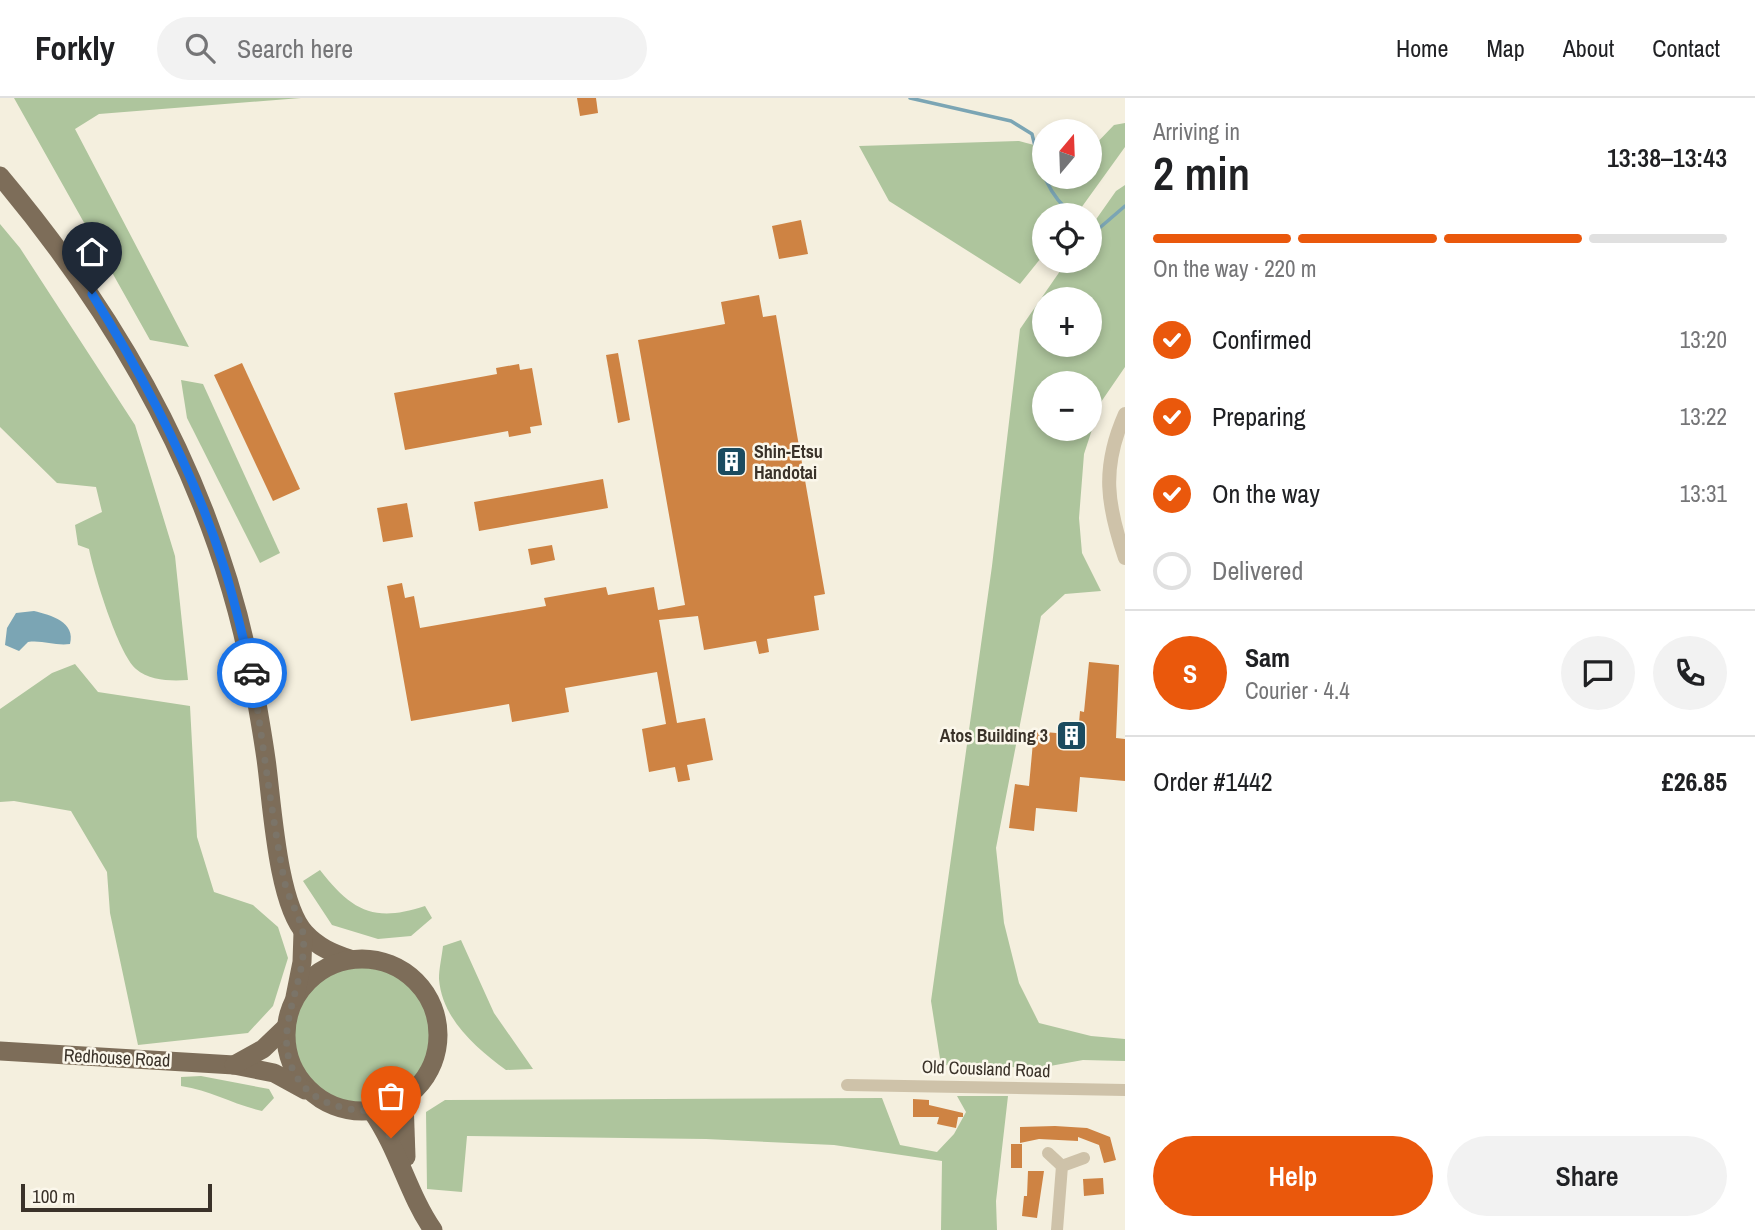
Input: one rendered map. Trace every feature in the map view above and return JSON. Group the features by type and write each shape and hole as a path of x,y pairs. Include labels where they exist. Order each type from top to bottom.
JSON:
{"main road":[{"path":"0,176 47,232 119,336 196,490 223,565 252,673 286,891 303,932 302,962 286,1027 288,1056 306,1090 327,1103 349,1111 372,1111 404,1099 420,1086 436,1054 439,1033 434,1009 419,984 407,973 372,959 350,959 330,965 314,975 295,998"},
{"path":"303,932 325,950 350,959"},
{"path":"234,1065 263,1049 286,1027"},
{"name":"Redhouse Road","path":"0,1051 234,1065 274,1073 306,1090"},
{"path":"404,1099 404,1137 409,1179"},
{"path":"372,1111 391,1138 424,1218 433,1230"}],"street":[{"path":"1125,414 1112,455 1107,493 1125,558"},
{"name":"Old Cousland Road","path":"847,1084 1125,1090"},
{"path":"1048,1153 1062,1166"},
{"path":"1062,1166 1084,1158"},
{"path":"1057,1230 1062,1166"}],"green space":[{"path":"14,98 301,98 99,114 75,129 189,347 150,340"},
{"path":"1125,123 1125,147 1102,179 1102,138 1114,125"},
{"path":"1019,141 1032,144 1032,189 1095,189 1085,203 1032,203 1032,269 1020,284 889,201 859,146"},
{"path":"1125,185 1125,367 1102,401 1102,371 1032,371 1032,441 1088,441 1084,454 1079,518 1082,553 1101,591 1065,594 1041,616 996,848 1004,923 1019,983 1039,1023 1091,1036 1125,1039 1125,1061 1083,1060 1039,1068 941,1065 931,1001 992,566 1020,329 1032,312 1032,357 1102,357 1102,287 1049,287 1059,273 1102,273 1102,211 1116,191"},
{"path":"0,224 20,248 135,425 175,556 188,680 161,679 142,673 129,660 122,647 101,594 89,549 78,545 75,525 102,512 96,487 57,483 0,427"},
{"path":"181,380 203,384 280,553 260,563 187,418"},
{"path":"75,664 98,692 190,706 197,837 214,892 253,905 278,927 288,958 273,1006 248,1033 138,1045 110,913 107,872 71,811 14,801 0,802 0,709 52,673"},
{"path":"320,870 343,895 365,910 392,913 425,906 432,918 411,936 378,939 332,925 303,881"},
{"path":"461,940 494,1013 533,1069 506,1070 472,1042 454,1020 442,993 439,971 443,946"},
{"path":"362,967 388,973 411,987 425,1010 431,1036 425,1062 411,1085 388,1099 362,1105 336,1099 313,1085 299,1062 293,1036 299,1010 313,987 336,973"},
{"path":"201,1076 269,1089 274,1098 262,1111 181,1086 181,1077"},
{"path":"957,1096 1008,1096 996,1201 997,1230 941,1230 942,1161 834,1145 706,1139 467,1136 462,1192 427,1189 426,1112 445,1100 882,1098 900,1145 937,1152 954,1134 966,1112"}],"water":[{"path":"34,611 54,617 66,625 71,636 70,644 28,642 19,651 5,645 7,628 16,613"}],"building":[{"path":"577,98 596,98 598,113 580,116"},
{"path":"801,220 808,254 779,259 772,226"},
{"name":"Shin-Etsu Handotai","path":"759,295 763,317 776,315 825,594 814,596 819,630 767,639 769,652 759,654 756,641 704,650 698,616 659,620 677,723 705,718 713,760 687,765 690,780 678,782 675,767 649,772 642,729 666,724 657,672 565,688 569,712 512,722 509,704 411,721 387,586 402,583 405,598 414,596 420,628 546,606 544,598 606,587 608,595 654,587 658,610 685,605 638,340 725,324 721,302"},
{"path":"618,353 630,420 618,423 606,355"},
{"path":"242,363 300,489 273,501 214,375"},
{"path":"519,364 520,370 532,368 542,425 530,427 531,433 509,437 508,431 405,450 394,393 497,374 496,368"},
{"path":"603,479 608,508 479,531 474,502"},
{"path":"407,503 413,537 383,542 377,508"},
{"path":"552,545 555,560 531,565 528,549"},
{"name":"Atos Building 3","path":"1089,662 1119,665 1116,738 1125,739 1125,781 1080,777 1077,812 1036,808 1034,831 1009,828 1015,784 1029,786 1034,731 1078,735 1080,711 1084,712"},
{"path":"913,1099 929,1100 929,1105 963,1113 963,1117 958,1117 956,1128 937,1124 939,1117 913,1117"},
{"path":"1020,1127 1087,1128 1110,1137 1116,1160 1104,1163 1099,1145 1078,1137 1078,1141 1039,1139 1020,1143"},
{"path":"1011,1144 1022,1144 1022,1168 1011,1168"},
{"path":"1028,1171 1044,1171 1037,1218 1022,1216 1024,1196 1027,1196"},
{"path":"1103,1178 1104,1194 1084,1196 1083,1179"}],"waterway":[{"path":"910,98 1011,121 1032,134 1041,168 1061,203"},
{"path":"1102,226 1125,206"}],"way so far":[{"path":"252,673 286,891 303,932 302,962 286,1027 288,1056 306,1090 327,1103 349,1111 372,1111 391,1138"}],"place":[{"name":"Shin-Etsu Handotai","path":"731,462"},
{"name":"Atos Building 3","path":"1071,736"}],"route":[{"path":"92,294 119,336 196,490 223,565 252,673"}]}
